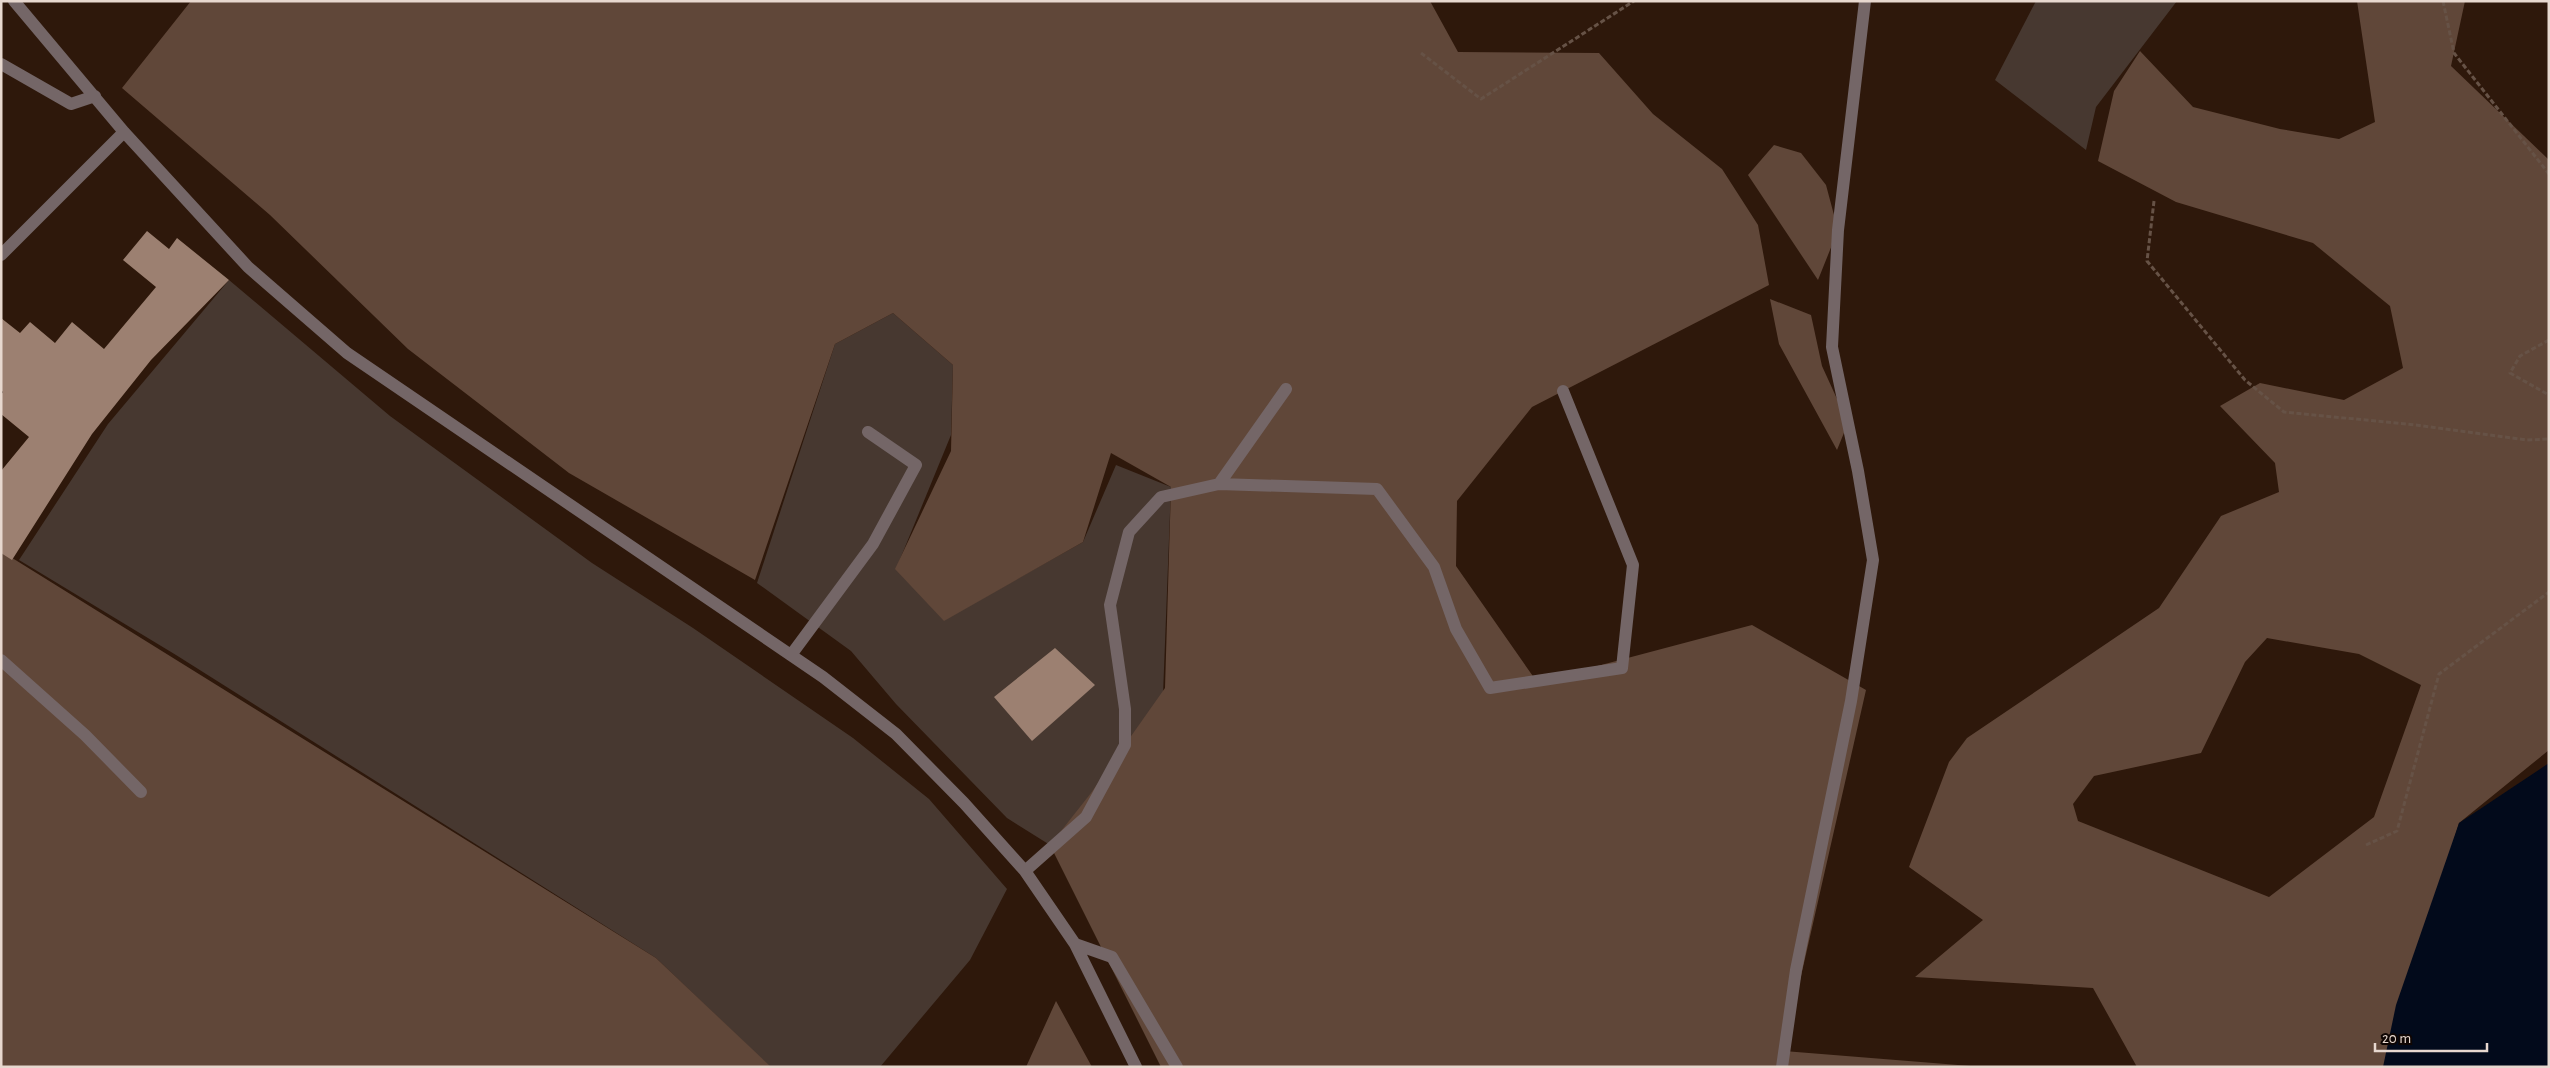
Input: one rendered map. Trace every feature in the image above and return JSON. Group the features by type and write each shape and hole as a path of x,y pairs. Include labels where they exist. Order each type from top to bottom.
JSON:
{"street":[{"path":"14,1 124,132 248,267 347,353 823,677 896,734 964,803 1025,871 1075,944 1136,1067"},
{"path":"1782,1067 1796,970 1851,701 1873,560 1858,471 1832,347 1838,230 1866,1"},
{"path":"1,64 71,104 94,96"},
{"path":"1,254 124,132"},
{"path":"1219,484 1286,389"},
{"path":"1025,871 1086,817 1125,745 1125,709 1110,605 1129,532 1161,498 1219,484 1376,490 1434,567 1456,629 1490,688 1622,668 1634,565 1563,391"},
{"path":"791,655 873,544 916,465 868,432"},
{"path":"1,660 85,736 141,792"},
{"path":"1075,944 1112,957 1177,1067"}],"path":[{"path":"1421,53 1481,99 1634,1"},
{"path":"2443,1 2454,53 2549,174"},
{"path":"2154,201 2147,261 2245,380 2284,412 2416,425 2527,440 2549,439"},
{"path":"2549,340 2520,356 2510,373 2549,396"},
{"path":"2366,844 2397,831 2439,674 2549,592"}],"shaded area":[{"path":"191,1 1430,1 1458,52 1599,53 1653,114 1722,169 1758,225 1769,285 1532,407 1457,501 1456,566 1537,682 1752,625 1866,690 1784,1051 1983,1067 1161,1067 1050,845 1091,793 1165,688 1171,487 1111,453 1083,542 944,621 895,569 951,451 953,365 893,313 835,344 755,580 569,473 408,349 270,215 122,88"},
{"path":"2036,1 2177,1 2096,107 2086,150 1995,80"},
{"path":"2357,1 2465,1 2451,66 2549,160 2549,750 2459,823 2385,1067 2137,1067 2093,988 1915,977 1983,920 1909,867 1949,762 1967,738 2159,608 2221,516 2279,492 2275,463 2220,406 2260,383 2344,400 2403,368 2390,306 2313,243 2176,202 2098,161 2114,91 2140,51 2193,107 2280,129 2339,139 2375,122","holes":["2267,638 2359,654 2421,685 2374,817 2269,897 2078,821 2073,804 2094,776 2201,753 2245,662"]},
{"path":"1774,145 1801,153 1826,185 1838,230 1818,280 1748,175"},
{"path":"229,280 390,416 592,563 693,628 853,738 929,799 1007,889 970,960 880,1067 770,1067 656,958 176,655 19,560 108,424"},
{"path":"1770,299 1811,315 1822,366 1848,423 1837,450 1779,344"},
{"path":"893,313 953,365 951,435 896,569 944,620 1083,542 1116,465 1171,487 1163,695 1118,762 1050,845 1007,818 896,704 851,651 757,583 835,344"},
{"path":"1,551 656,958 771,1067 1,1067"},
{"path":"1056,1001 1092,1067 1026,1067"}],"water":[{"path":"2549,763 2549,1067 2383,1067 2396,1005 2459,823"}],"building":[{"path":"147,231 169,249 177,238 229,280 151,360 92,434 12,560 1,553 1,471 29,437 1,414 1,395 3,392 1,390 1,318 20,333 30,322 55,343 72,322 104,349 156,287 123,260"},
{"path":"1055,648 1095,685 1032,741 994,697"}]}
